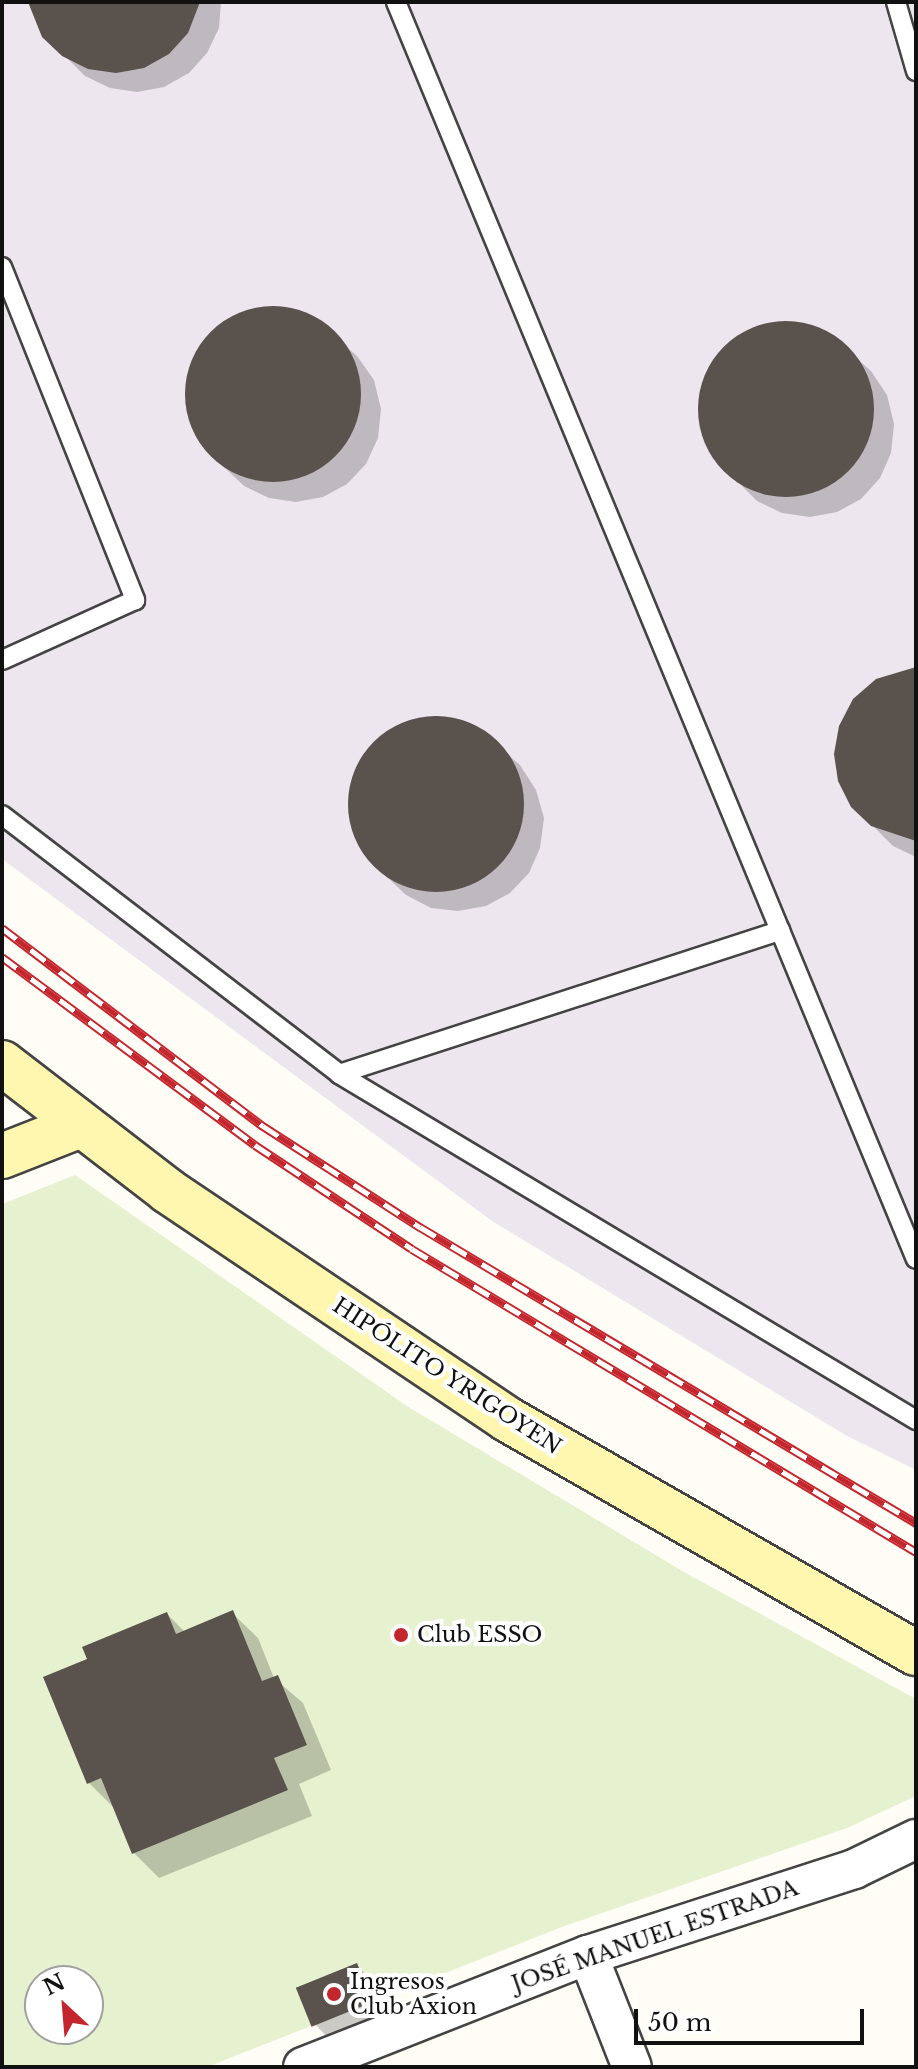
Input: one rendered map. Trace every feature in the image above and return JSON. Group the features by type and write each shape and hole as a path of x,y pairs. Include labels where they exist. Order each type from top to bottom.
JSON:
{"street":[{"name":"HIPÓLITO YRIGOYEN","path":"2,1063 78,1126 507,1419 916,1653"},
{"path":"2,1156 78,1126"},
{"name":"JOSÉ MANUEL ESTRADA","path":"303,2067 588,1955 854,1869 916,1839"},
{"path":"588,1955 632,2067"}],"lane":[{"path":"396,2 916,1259"},
{"path":"896,2 916,71"},
{"path":"2,267 135,600 2,660"},
{"path":"2,815 339,1074 916,1420"},
{"path":"339,1074 780,931"}],"shaded area":[{"path":"2,2 916,2 916,1470 847,1436 492,1221 2,859"}],"green space":[{"name":"Club ESSO","path":"75,1175 407,1406 684,1572 916,1699 916,1796 847,1828 562,1927 207,2067 2,2067 2,1204"}],"building":[{"path":"28,2 200,2 188,33 169,54 144,68 116,73 88,69 62,56 42,37"},
{"path":"273,306 307,313 335,332 354,360 361,394 354,428 335,456 307,475 273,482 239,475 211,456 192,428 185,394 192,360 211,332 239,313"},
{"path":"786,321 820,328 848,347 867,375 874,409 867,443 848,471 820,490 786,497 752,490 724,471 705,443 698,409 705,375 724,347 752,328"},
{"path":"916,667 916,841 871,826 851,807 838,781 834,754 839,726 853,699 876,679"},
{"path":"436,716 470,723 498,742 517,770 524,804 517,838 498,866 470,885 436,892 402,885 374,866 355,838 348,804 355,770 374,742 402,723"},
{"path":"233,1610 262,1681 278,1675 307,1745 274,1758 288,1790 132,1854 101,1778 87,1784 43,1677 87,1659 82,1647 167,1612 176,1634"},
{"name":"Ingresos Club Axion","path":"357,1963 373,2002 312,2027 296,1988"}],"railway":[{"path":"2,928 263,1126 420,1227 916,1523"},
{"path":"2,957 255,1145 412,1249 916,1552"}],"place":[{"name":"Club ESSO","path":"401,1635"},
{"name":"Ingresos Club Axion","path":"334,1994"}]}
